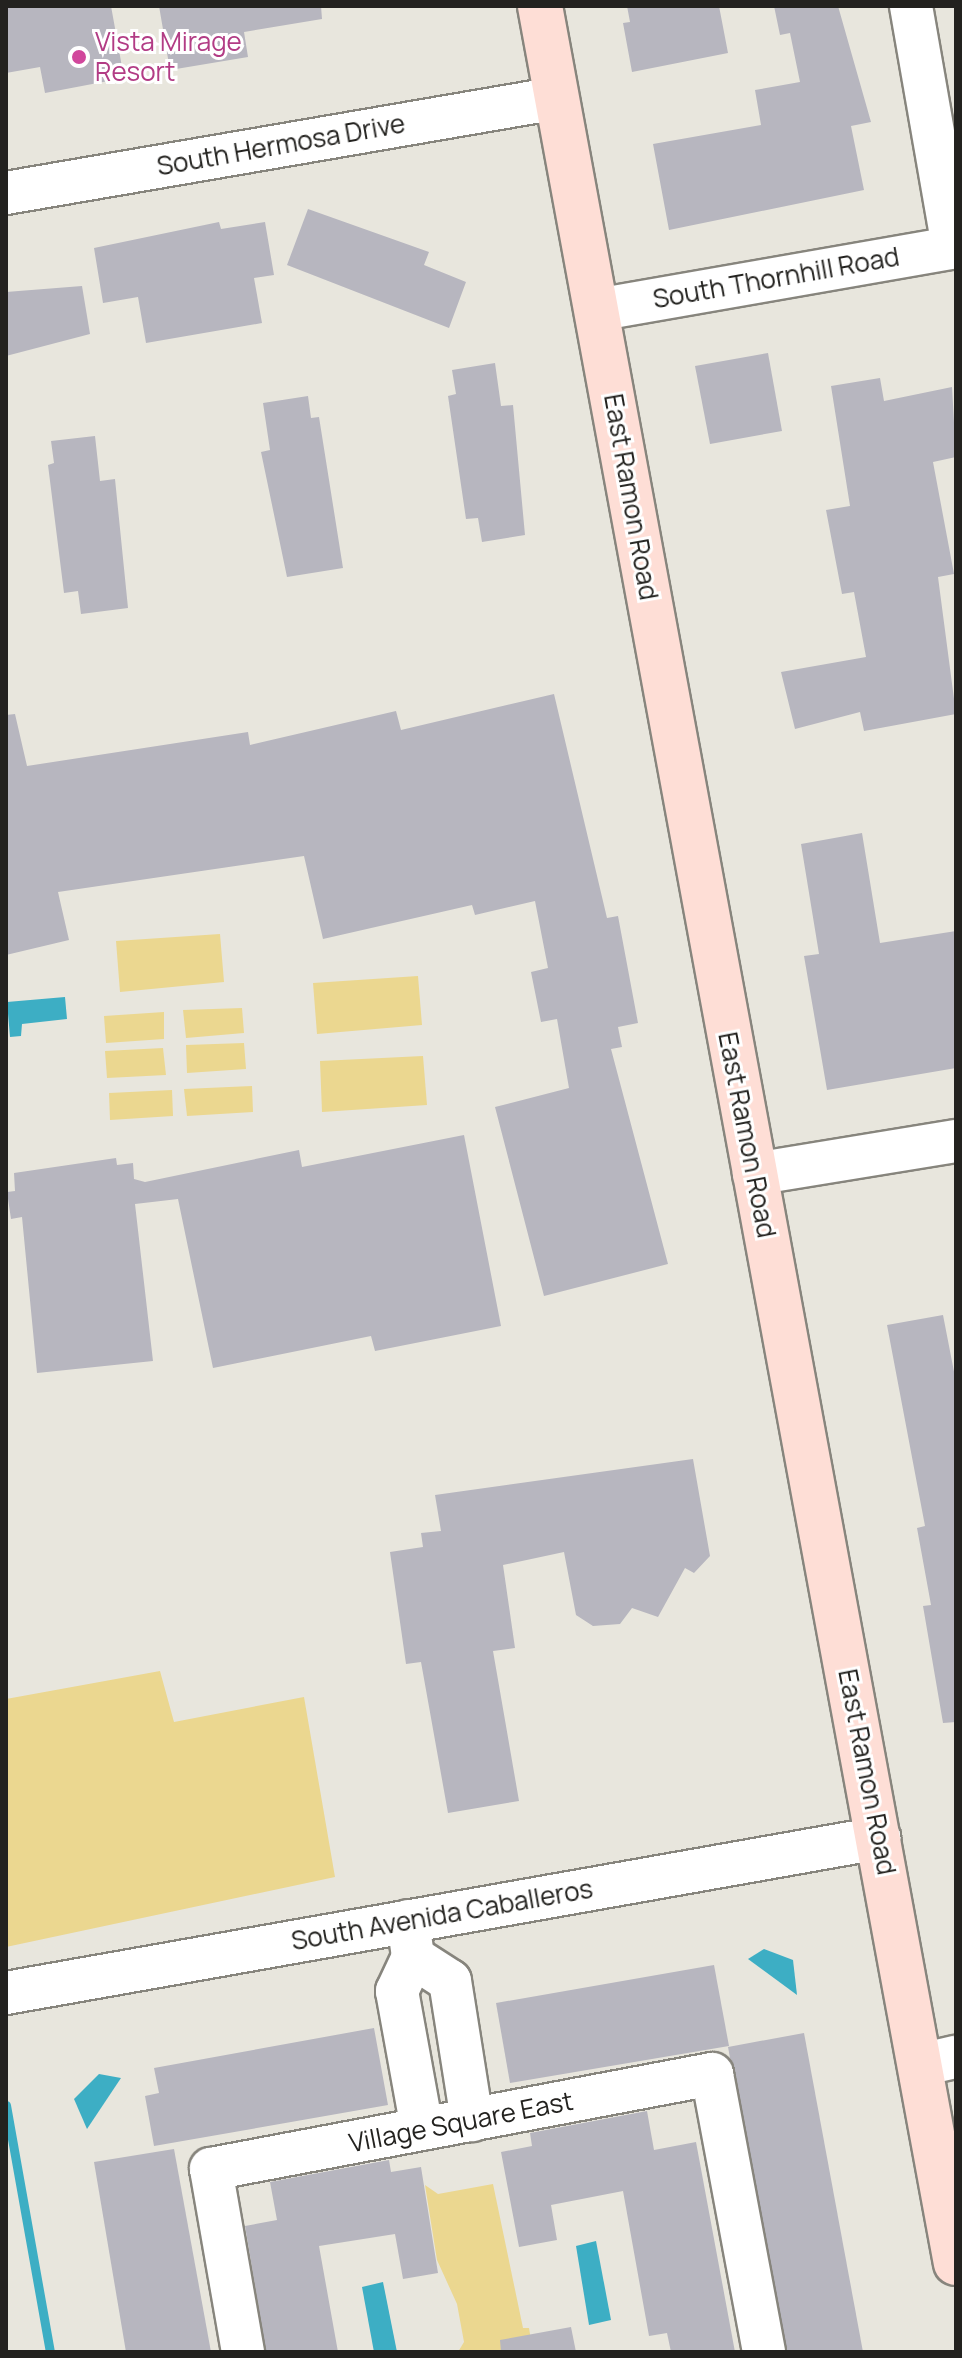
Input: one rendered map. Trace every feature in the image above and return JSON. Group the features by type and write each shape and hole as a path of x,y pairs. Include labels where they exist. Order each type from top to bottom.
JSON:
{"main road":[{"name":"East Ramon Road","path":"540,6 879,1838 938,2061 956,2263"}],"street":[{"path":"911,6 954,247"},
{"name":"South Hermosa Drive","path":"6,193 557,98"},
{"name":"South Thornhill Road","path":"596,310 954,247"},
{"path":"754,1174 956,1141"},
{"name":"South Avenida Caballeros","path":"6,1993 410,1939 879,1838"},
{"path":"410,1939 450,1981 472,2120"},
{"path":"410,1939 397,1991 422,2129"},
{"name":"Village Square East","path":"243,2352 211,2169 712,2074 764,2352"}],"shaded area":[{"path":"220,934 224,982 120,992 116,941"},
{"path":"418,976 422,1025 317,1034 313,983"},
{"path":"242,1008 244,1033 186,1038 183,1010"},
{"path":"164,1012 164,1039 106,1043 104,1016"},
{"path":"244,1043 246,1069 187,1073 186,1045"},
{"path":"163,1048 166,1075 107,1078 105,1051"},
{"path":"423,1056 427,1105 322,1112 320,1061"},
{"path":"252,1086 253,1112 187,1116 184,1089"},
{"path":"172,1090 173,1116 110,1120 109,1093"},
{"path":"160,1671 174,1722 304,1697 335,1877 6,1947 6,1699"},
{"path":"493,2184 523,2328 529,2328 533,2352 458,2352 464,2342 457,2304 437,2260 425,2185 438,2194"}],"water":[{"path":"65,997 67,1019 22,1024 21,1036 10,1037 7,1002"},
{"path":"764,1949 793,1960 797,1995 748,1959"},
{"path":"99,2074 121,2078 87,2129 74,2099"},
{"path":"596,2241 611,2320 589,2325 576,2246"},
{"path":"383,2282 397,2352 374,2352 362,2287"}],"building":[{"name":"Vista Mirage Resort","path":"6,6 111,6 124,78 45,93 40,67 6,73"},
{"path":"159,6 321,6 322,19 244,32 248,57 170,70"},
{"path":"627,6 719,6 728,53 632,72 623,23 630,22"},
{"path":"774,6 838,6 871,122 851,126 864,190 669,230 653,144 761,125 755,90 800,82 790,33 780,35"},
{"path":"308,209 429,252 424,265 466,282 449,328 287,265"},
{"path":"219,222 221,229 265,222 274,275 254,278 262,323 146,343 138,297 103,303 94,248"},
{"path":"82,286 90,334 6,356 6,292"},
{"path":"768,353 782,431 710,444 695,366"},
{"path":"495,363 501,406 513,405 525,535 482,542 478,518 466,519 448,396 456,394 452,370"},
{"path":"880,378 884,401 952,387 956,457 933,462 954,574 938,577 956,714 864,731 860,712 795,729 781,672 866,657 854,592 842,594 826,510 850,506 831,386"},
{"path":"308,396 311,418 319,417 343,568 287,577 261,452 270,450 263,403"},
{"path":"95,436 100,481 115,479 128,608 81,614 78,591 64,593 48,465 54,463 51,441"},
{"path":"554,694 607,918 618,916 638,1023 618,1027 622,1047 611,1049 668,1264 544,1296 495,1107 569,1088 557,1019 541,1022 531,972 548,968 535,901 475,915 472,905 323,939 304,856 58,892 69,940 6,955 6,715 15,714 27,766 248,732 250,745 396,711 401,730"},
{"path":"862,833 880,943 956,931 956,1068 827,1090 804,956 819,954 801,844"},
{"path":"464,1135 501,1326 375,1351 371,1336 213,1368 178,1199 135,1204 153,1361 37,1373 22,1217 11,1219 7,1192 15,1191 14,1173 116,1158 117,1165 133,1163 134,1179 145,1182 299,1150 302,1167"},
{"path":"943,1315 956,1382 956,1722 943,1723 923,1606 931,1605 917,1528 925,1526 887,1325"},
{"path":"693,1459 710,1556 694,1573 685,1568 658,1617 632,1608 620,1624 593,1626 576,1615 564,1552 503,1565 515,1648 493,1651 519,1801 448,1813 421,1662 406,1664 390,1552 423,1547 421,1533 441,1531 435,1495"},
{"path":"714,1965 729,2046 510,2083 496,2003"},
{"path":"374,2028 388,2105 154,2146 145,2096 159,2093 154,2068"},
{"path":"804,2033 863,2352 787,2352 730,2058 728,2047"},
{"path":"647,2111 654,2150 696,2142 735,2352 671,2352 667,2333 649,2336 623,2191 551,2205 557,2240 519,2247 501,2152 532,2146 530,2133"},
{"path":"174,2149 211,2352 126,2352 94,2162"},
{"path":"389,2160 391,2172 421,2167 438,2273 403,2279 395,2234 319,2246 338,2352 266,2352 245,2226 277,2220 270,2182"},
{"path":"571,2327 576,2352 501,2352 500,2340"}],"waterway":[{"path":"6,2105 50,2352"}],"place":[{"name":"Vista Mirage Resort","path":"79,57"}]}
